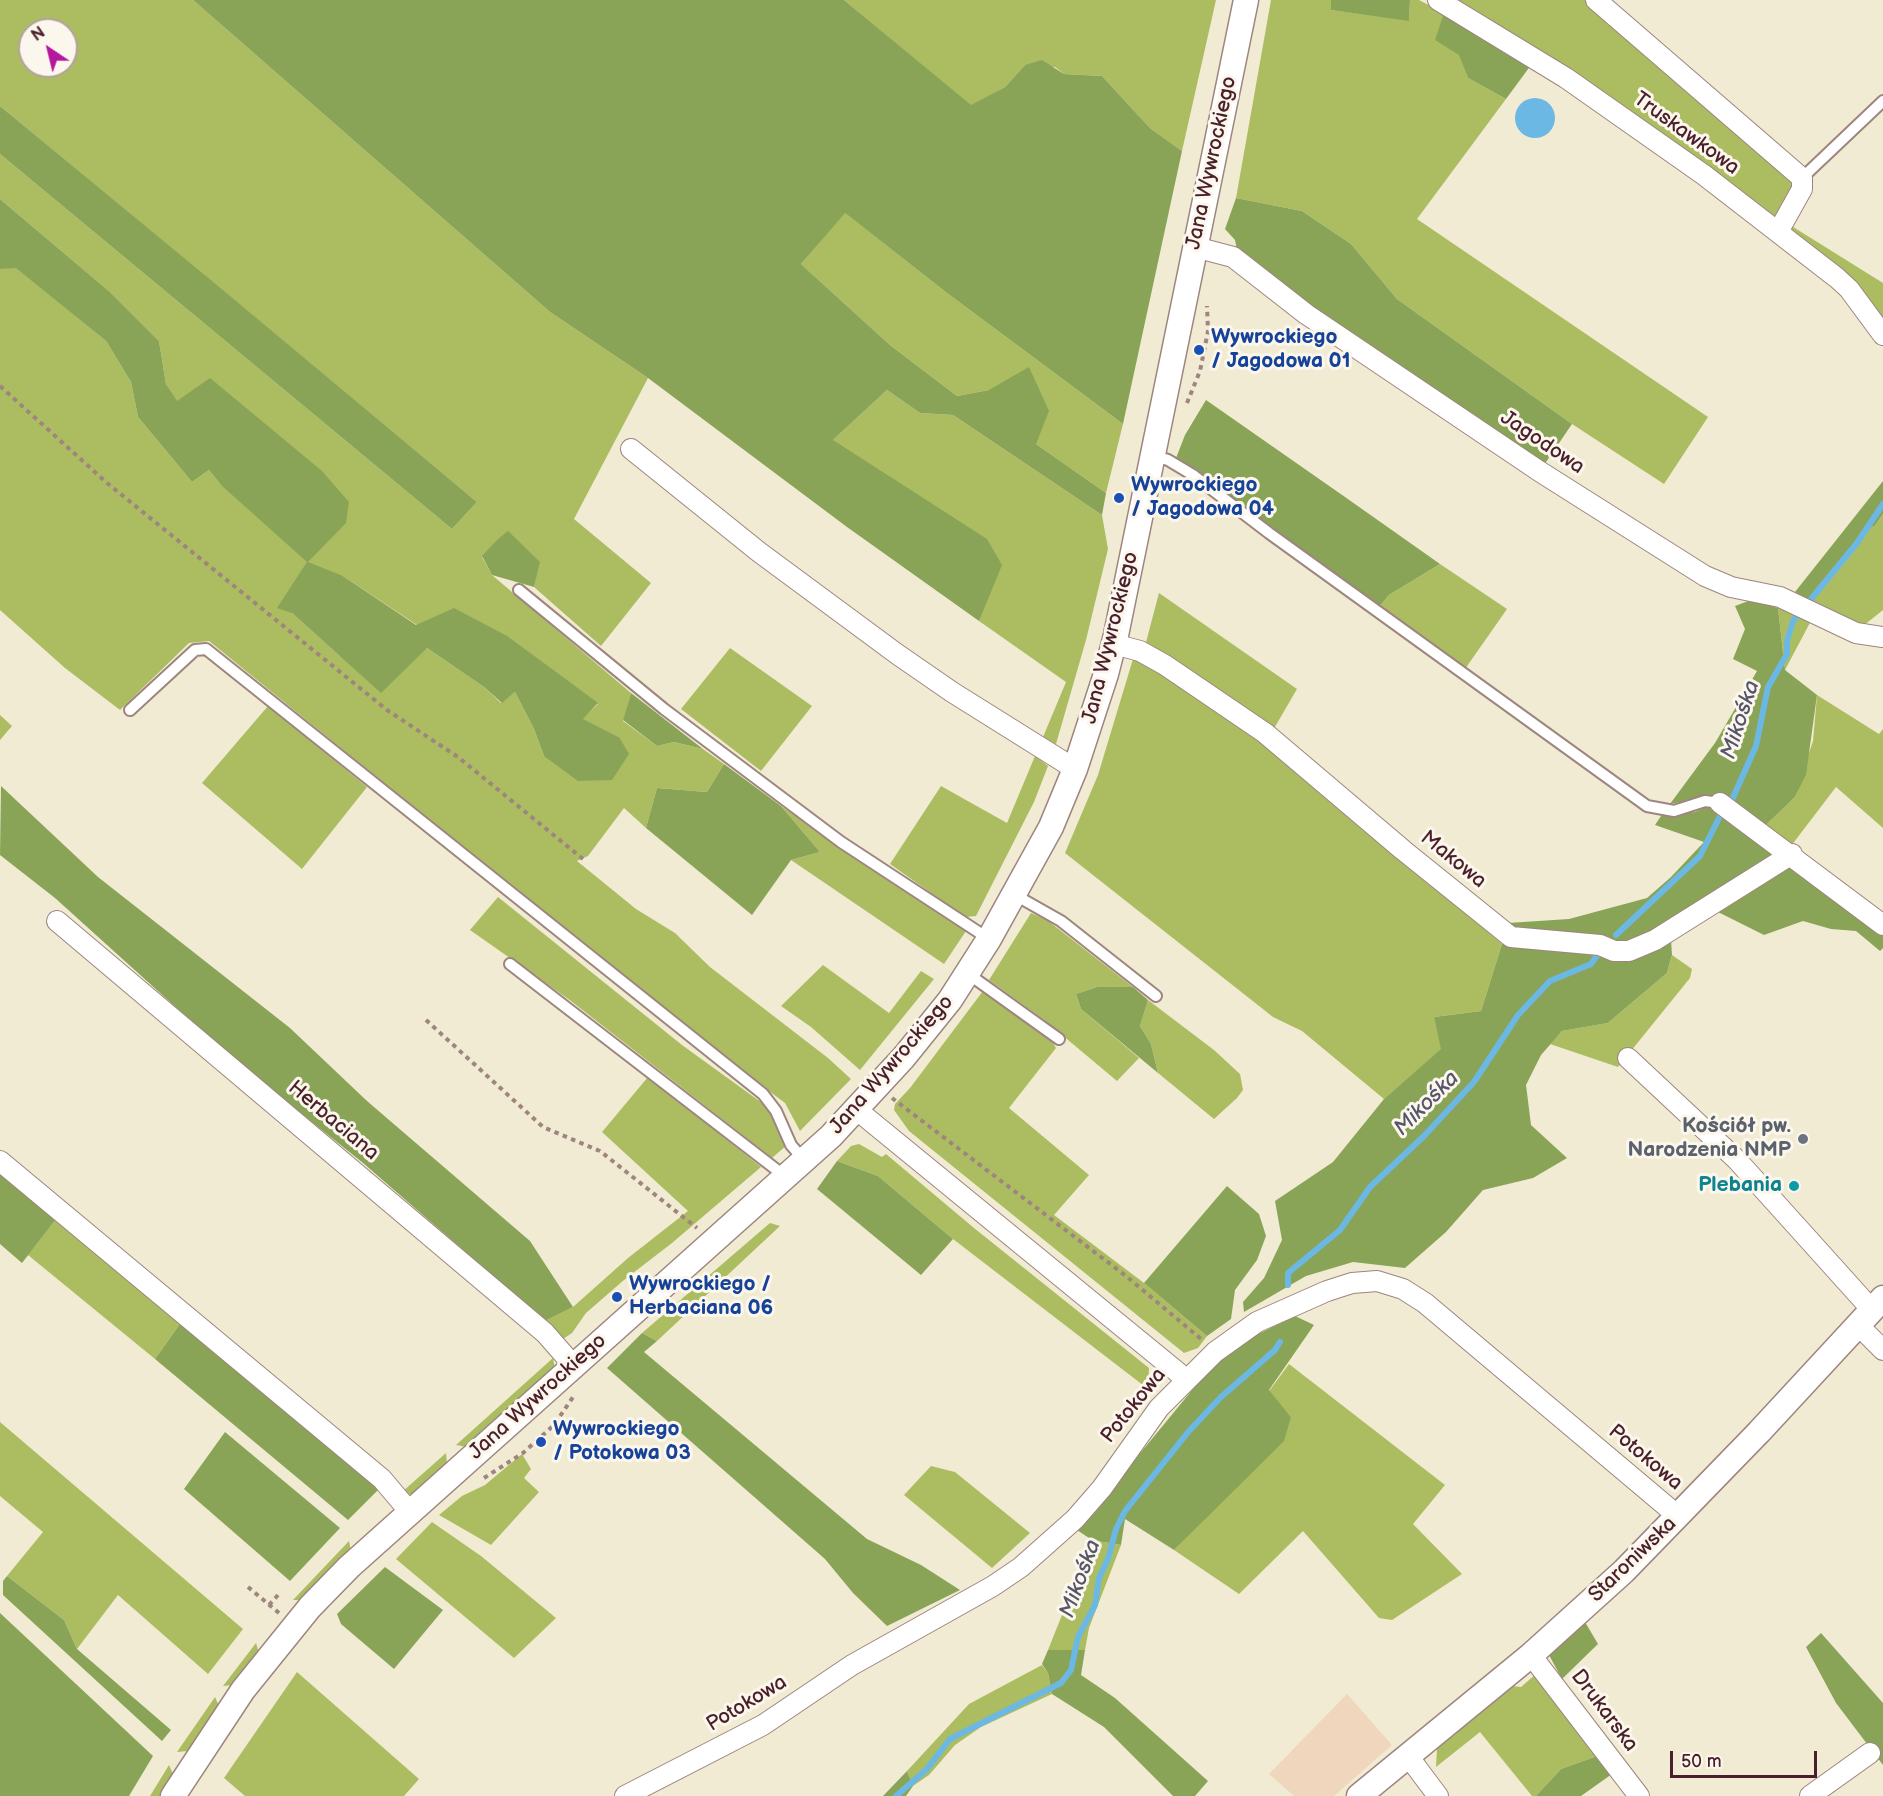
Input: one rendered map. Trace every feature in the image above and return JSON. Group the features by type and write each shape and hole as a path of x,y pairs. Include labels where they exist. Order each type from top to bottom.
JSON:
{"street":[{"name":"Jana Wywrockiego","path":"173,1796 202,1748 276,1649 349,1567 409,1511 575,1376 856,1110 904,1057 950,1000 989,939 1050,827 1075,769 1114,644 1246,0"},
{"name":"Truskawkowa","path":"1438,0 1576,85 1664,145 1850,290 1883,335"},
{"path":"1596,0 1802,178 1802,189 1778,232"},
{"name":"Jagodowa","path":"1195,247 1233,257 1306,314 1539,471 1705,576 1725,585 1793,602 1856,633 1883,637"},
{"path":"631,449 759,552 897,654 952,692 1075,769"},
{"name":"Makowa","path":"1114,644 1140,651 1165,665 1264,733 1511,937 1600,945 1614,951 1629,951 1655,940 1792,854"},
{"path":"1720,803 1792,854 1883,925"},
{"name":"Herbaciana","path":"57,921 545,1333 575,1376"},
{"path":"1628,1058 1737,1161 1871,1311 1883,1350"},
{"path":"856,1110 1186,1379"},
{"path":"0,1161 382,1479 409,1511"},
{"name":"Potokowa","path":"625,1796 763,1725 852,1665 993,1586 1021,1567 1075,1519 1102,1488 1159,1408 1215,1352 1257,1322 1352,1282 1377,1281 1402,1289 1425,1304 1678,1516"},
{"name":"Staroniwska","path":"1359,1796 1531,1655 1624,1571 1871,1311"},
{"name":"Drukarska","path":"1531,1655 1639,1796"},
{"path":"1810,1796 1870,1754"},
{"path":"1408,1756 1438,1796"}],"lane":[{"path":"1802,178 1883,101"},
{"path":"1152,455 1168,460 1193,475 1269,533 1647,806 1674,811 1705,801 1720,803"},
{"path":"519,590 663,708 768,788 841,842 989,939"},
{"path":"130,710 195,650 206,649 763,1094 776,1111 791,1145 804,1160"},
{"path":"1015,895 1061,921 1156,996"},
{"path":"510,964 786,1177"},
{"path":"967,973 1059,1039"}],"path":[{"path":"0,386 107,483 387,710 458,757 583,859"},
{"path":"426,1020 543,1127 600,1151 694,1226"},
{"path":"891,1097 1126,1276 1215,1352"},
{"path":"478,1481 523,1453 554,1425 574,1396 575,1376"},
{"path":"248,1587 277,1611"},
{"path":"269,1605 278,1595"}],"shaded area":[{"path":"1347,1694 1392,1745 1334,1796 1294,1796 1269,1774"}],"green space":[{"path":"0,0 193,0 550,312 648,378 574,519 651,583 601,646 534,587 539,562 482,557 492,575 631,693 623,721 657,746 674,742 703,749 724,764 707,792 657,788 646,828 624,808 588,856 577,861 636,909 675,933 710,967 828,1058 851,1079 800,1131 785,1103 693,1034 209,641 189,643 120,710 65,668 0,610 0,269 16,267 106,341 131,382 138,417 192,482 209,470 221,485 166,384 159,341 110,292 0,199 0,154 452,529 477,502 0,106","holes":["343,576 417,625 509,637 598,704 582,719 619,737 544,756 534,729 515,692 501,703 484,687 427,648 340,656 292,613"]},
{"path":"193,0 844,0 971,105 1005,87 1025,65 1042,60 1064,74 1102,76 1150,128 1182,151 1123,424 947,293 845,213 801,264 890,345 957,396 989,390 1029,367 1049,411 1036,444 1106,493 1102,515 953,415 920,413 887,390 833,440 987,539 1002,565 979,621 847,527 648,378 550,312"},
{"path":"844,0 1216,0 1182,151 1150,128 1102,76 1064,74 1055,67 1025,65 1005,87 971,106"},
{"path":"1271,0 1331,0 1331,10 1409,20 1410,0 1419,0 1444,13 1468,78 1506,99 1417,219 1708,417 1664,484 1572,424 1397,299 1351,244 1302,211 1236,198"},
{"path":"1331,0 1410,0 1409,21 1331,10"},
{"path":"1457,0 1587,0 1791,173 1793,184 1779,214 1771,217 1543,54"},
{"path":"1444,13 1534,61 1506,99 1468,78 1459,55 1435,40"},
{"path":"0,106 477,502 452,529 0,154"},
{"path":"1236,198 1302,211 1351,244 1397,299 1572,424 1542,468 1238,255 1235,240 1225,229"},
{"path":"0,199 110,292 159,341 166,384 177,401 210,378 322,471 349,502 346,523 308,562 343,576 416,625 454,608 509,637 598,703 583,719 619,737 629,754 612,780 578,781 544,756 534,729 515,692 502,703 484,687 427,648 381,693 292,613 277,608 307,562 221,485 209,470 192,482 138,417 131,382 106,341 16,268 0,269"},
{"path":"844,212 947,293 1123,424 1106,493 1036,444 989,390 957,396 890,345 801,264"},
{"path":"1790,225 1883,283 1883,325 1796,238"},
{"path":"887,390 920,413 953,415 1102,515 1108,549 1086,640 1056,744 1043,737 1066,682 979,621 986,599 833,440"},
{"path":"1206,400 1440,564 1389,595 1379,607 1176,458 1185,435"},
{"path":"1883,481 1883,514 1874,527 1870,525 1846,560 1811,601 1795,592"},
{"path":"1883,514 1883,610 1863,626 1825,612 1811,601 1846,561 1870,524 1874,527"},
{"path":"508,531 540,562 534,587 492,575 482,556"},
{"path":"1440,564 1507,609 1465,669 1379,607 1389,595"},
{"path":"1159,593 1297,689 1272,732 1145,646"},
{"path":"1751,600 1778,608 1785,670 1817,695 1806,775 1794,798 1765,826 1719,795 1670,804 1715,743 1757,671 1733,659 1745,629 1735,606"},
{"path":"1785,603 1813,617 1785,670 1778,608"},
{"path":"730,648 812,706 761,771 681,709"},
{"path":"1133,659 1176,680 1266,742 1502,944 1481,1011 1434,1017 1442,1049 1384,1099 1302,1031 1273,1017 1065,853 1098,775"},
{"path":"631,693 703,749 674,742 657,746 623,720"},
{"path":"1817,695 1879,734 1883,729 1883,828 1836,787 1791,846 1765,826 1794,798 1813,741"},
{"path":"268,706 367,787 302,869 202,783"},
{"path":"0,715 12,726 0,740"},
{"path":"1035,756 1048,766 1034,802 976,916 965,917 890,864 941,786 1007,823"},
{"path":"724,764 781,806 820,852 791,860 752,915 646,828 657,788 707,792"},
{"path":"1,786 98,877 290,1028 367,1101 530,1241 573,1307 545,1321 363,1163 231,1057 55,898 0,855"},
{"path":"781,806 966,931 944,964 791,860 820,852"},
{"path":"1709,806 1784,853 1684,915 1623,946 1519,934 1508,923 1569,919 1647,898 1671,877 1704,842 1655,825 1661,816 1695,812"},
{"path":"1786,862 1883,932 1883,948 1880,951 1856,931 1831,929 1803,921 1764,935 1716,911"},
{"path":"498,897 682,1045 769,1108 787,1145 772,1158 571,1001 470,930"},
{"path":"1031,913 1047,920 1133,987 1097,987 1076,994 1081,1009 1139,1058 1117,1081 1043,1019 989,980"},
{"path":"1671,940 1672,955 1667,973 1608,1023 1562,1031 1541,1055 1526,1085 1531,1125 1567,1158 1533,1178 1483,1190 1446,1232 1405,1268 1353,1262 1306,1276 1244,1312 1243,1302 1264,1278 1282,1240 1275,1201 1333,1162 1384,1099 1441,1049 1434,1017 1481,1011 1502,944 1551,946 1618,960"},
{"path":"1672,955 1692,969 1690,978 1618,1067 1550,1044 1562,1031 1608,1023 1667,973"},
{"path":"823,965 889,1013 921,971 934,979 860,1070 811,1027 781,1006"},
{"path":"1097,987 1133,987 1148,1000 1140,1026 1151,1044 1158,1073 1081,1009 1076,994"},
{"path":"983,991 1051,1039 1056,1048 1009,1108 1089,1175 1054,1215 1144,1283 1207,1336 1198,1348 1184,1353 909,1131 894,1110 895,1104 910,1088"},
{"path":"1148,1000 1214,1050 1240,1074 1243,1090 1214,1119 1158,1073 1151,1044 1140,1026"},
{"path":"648,1077 761,1167 586,1313 572,1333 563,1339 545,1321 573,1307 628,1258 688,1211 602,1132"},
{"path":"859,1144 882,1157 886,1154 974,1228 1149,1368 1148,1389 953,1239 878,1176 837,1161 851,1146"},
{"path":"837,1161 878,1176 953,1239 921,1275 817,1189"},
{"path":"0,1171 57,1218 22,1263 0,1244"},
{"path":"1227,1186 1259,1214 1266,1236 1257,1260 1235,1290 1231,1319 1207,1336 1144,1283"},
{"path":"57,1218 182,1321 155,1359 28,1255"},
{"path":"770,1223 780,1226 657,1341 642,1333"},
{"path":"1295,1316 1314,1325 1269,1390 1291,1417 1284,1441 1174,1550 1125,1519 1121,1545 1092,1540 1077,1530 1207,1372 1244,1341"},
{"path":"182,1321 379,1489 348,1520 155,1359"},
{"path":"642,1333 657,1341 644,1352 867,1539 921,1565 960,1590 887,1626 853,1593 825,1559 607,1368"},
{"path":"553,1358 555,1369 467,1447 456,1445"},
{"path":"1289,1364 1445,1485 1413,1524 1462,1574 1392,1620 1379,1618 1303,1531 1239,1594 1174,1550 1219,1504 1291,1417 1269,1391"},
{"path":"0,1422 243,1629 208,1674 118,1595 77,1649 64,1620 7,1576 43,1532 0,1496"},
{"path":"225,1432 340,1528 290,1581 184,1489"},
{"path":"446,1453 447,1464 413,1495 402,1492"},
{"path":"522,1454 531,1469 524,1478 539,1492 491,1545 439,1515 462,1496 485,1485"},
{"path":"931,1466 955,1472 1030,1533 992,1568 904,1495"},
{"path":"432,1522 481,1556 556,1618 514,1658 396,1559"},
{"path":"1092,1540 1121,1545 1089,1628 1085,1650 1048,1650"},
{"path":"349,1541 351,1551 304,1600 293,1600"},
{"path":"385,1567 443,1610 394,1669 341,1624 337,1614"},
{"path":"7,1576 64,1620 77,1649 171,1730 162,1741 3,1595 3,1581"},
{"path":"0,1613 153,1756 129,1796 0,1796"},
{"path":"1585,1622 1598,1644 1562,1679 1549,1655"},
{"path":"1821,1633 1883,1703 1883,1765 1836,1703 1806,1647"},
{"path":"256,1643 259,1653 234,1685 223,1686"},
{"path":"1048,1650 1085,1650 1081,1675 1115,1698 1208,1781 1195,1796 1173,1796 1104,1727 1052,1694 1048,1673 1042,1664"},
{"path":"1042,1665 1048,1673 1052,1694 981,1727 955,1745 929,1775 913,1786 907,1771 969,1704"},
{"path":"297,1672 419,1779 404,1796 245,1796 224,1778"},
{"path":"1536,1674 1597,1756 1561,1769 1536,1796 1532,1796 1480,1732 1436,1767 1437,1749 1512,1686 1521,1687"},
{"path":"215,1697 219,1706 188,1751 177,1752"},
{"path":"1597,1756 1612,1774 1581,1796 1536,1796 1561,1769"},
{"path":"169,1765 173,1774 160,1796 150,1796"},
{"path":"907,1771 913,1786 906,1796 883,1796"}],"water":[{"path":"1535,98 1543,99 1549,104 1554,110 1554,126 1549,132 1543,137 1535,138 1527,137 1521,132 1516,126 1515,118 1516,110 1521,104 1527,99"}],"waterway":[{"name":"Mikośka","path":"1616,935 1700,856 1722,812 1731,802 1756,746 1768,687 1787,654 1787,641 1793,621 1857,543 1883,504"},
{"name":"Mikośka","path":"1288,1285 1288,1273 1340,1230 1370,1187 1424,1136 1474,1082 1518,1015 1550,981 1591,964 1598,954"},
{"name":"Mikośka","path":"896,1796 926,1770 950,1739 1061,1683 1071,1670 1078,1637 1095,1605 1099,1578 1108,1559 1116,1529 1125,1511 1189,1431 1221,1397 1275,1350 1280,1342"}],"place":[{"name":"Wywrockiego / Jagodowa 01","path":"1199,350"},
{"name":"Wywrockiego / Jagodowa 04","path":"1119,498"},
{"name":"Kościół pw. Narodzenia NMP","path":"1803,1139"},
{"name":"Plebania","path":"1794,1186"},
{"name":"Wywrockiego / Herbaciana 06","path":"617,1297"},
{"name":"Wywrockiego / Potokowa 03","path":"541,1442"}]}
